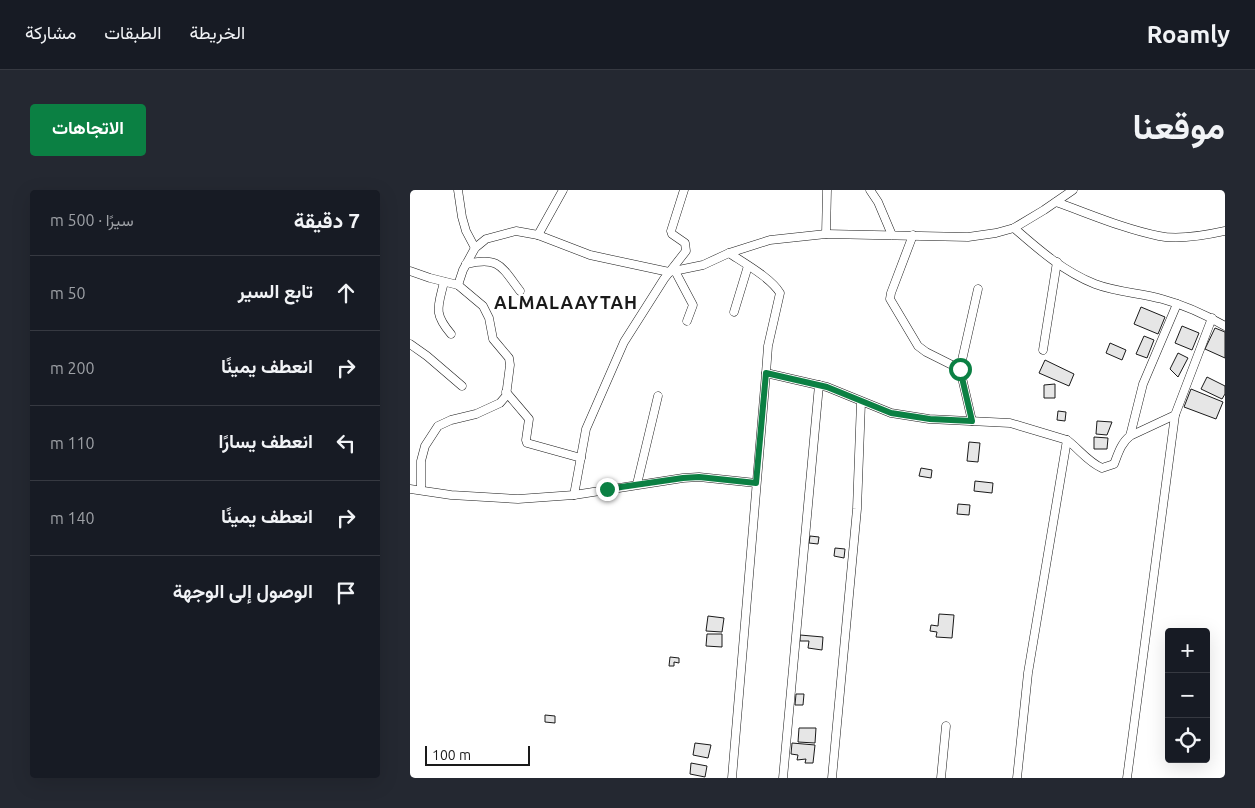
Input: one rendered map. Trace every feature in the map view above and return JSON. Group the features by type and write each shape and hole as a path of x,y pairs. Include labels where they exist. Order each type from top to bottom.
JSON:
{"street":[{"path":"458,190 462,217 475,248"},
{"path":"538,235 563,190"},
{"path":"574,495 586,429 624,342 650,300 686,251 685,243 672,234 671,230 684,190"},
{"path":"826,234 827,190"},
{"path":"870,190 878,202 892,235"},
{"path":"458,285 475,248 486,238 516,231 538,235 590,255 672,272 703,265 729,253 770,240 826,234 968,236 996,233 1014,228 1074,190"},
{"path":"1056,202 1161,237 1180,237 1225,231"},
{"path":"1014,228 1057,262 1081,278 1096,284 1163,299 1212,318 1225,326"},
{"path":"913,235 890,299 918,346 960,369"},
{"path":"729,253 777,288 780,293 768,346 732,778"},
{"path":"466,264 480,261 489,261 497,264 520,291"},
{"path":"1043,350 1057,262"},
{"path":"734,312 748,266"},
{"path":"410,271 458,285 483,306 489,318 493,339 509,358 510,365 506,396 500,403 476,414 451,420 438,426 425,446 421,460 421,490"},
{"path":"672,272 693,305 687,321"},
{"path":"444,282 438,314 442,324 451,334"},
{"path":"972,421 960,369 978,290"},
{"path":"1130,436 1143,384 1177,304"},
{"path":"1127,778 1175,415 1212,318"},
{"path":"410,344 462,386"},
{"path":"766,373 827,387 891,413 930,419 1010,423 1067,440 1097,466 1102,468 1107,468 1114,464 1121,446 1130,436 1175,415"},
{"path":"783,778 818,385"},
{"path":"506,392 529,420 526,440 528,443 581,458"},
{"path":"637,484 658,396"},
{"path":"832,778 857,509 861,402"},
{"path":"1017,778 1028,673 1067,440"},
{"path":"410,489 451,496 503,499 574,495 637,484 699,477 756,483"},
{"path":"941,778 946,726"}],"building":[{"path":"1141,307 1165,317 1158,334 1134,324"},
{"path":"1182,326 1199,333 1192,350 1175,343"},
{"path":"1215,328 1225,332 1225,358 1205,349"},
{"path":"1144,336 1154,340 1147,358 1136,354"},
{"path":"1110,343 1126,350 1122,360 1106,353"},
{"path":"1178,353 1188,358 1178,377 1170,369"},
{"path":"1045,360 1074,374 1069,386 1039,373"},
{"path":"1207,377 1225,386 1225,394 1222,399 1201,389"},
{"path":"1055,384 1055,398 1044,398 1044,385"},
{"path":"1191,389 1223,402 1216,419 1184,407"},
{"path":"1058,411 1066,412 1065,421 1057,420"},
{"path":"1097,421 1112,422 1107,435 1096,434"},
{"path":"1094,437 1108,438 1107,449 1094,449"},
{"path":"969,442 980,443 978,462 967,461"},
{"path":"921,468 932,470 931,478 919,476"},
{"path":"975,481 993,483 992,493 974,491"},
{"path":"958,504 970,505 969,515 957,514"},
{"path":"810,536 819,537 818,544 809,543"},
{"path":"835,548 845,549 844,558 834,556"},
{"path":"939,614 954,615 952,638 936,637 937,632 930,631 931,625 938,626"},
{"path":"708,616 724,618 722,632 706,631"},
{"path":"707,634 722,634 722,647 706,646"},
{"path":"800,635 823,637 822,650 808,648 809,641 800,641"},
{"path":"670,657 679,658 679,663 674,662 674,666 669,666"},
{"path":"796,694 804,694 803,705 795,705"},
{"path":"545,715 555,716 555,723 545,722"},
{"path":"799,728 816,728 815,743 798,742"},
{"path":"695,743 711,745 708,758 693,755"},
{"path":"792,743 815,745 813,763 805,763 806,759 797,760 798,755 791,754"},
{"path":"691,763 707,766 705,777 690,774"}],"district":[{"name":"ALMALAAYTAH","path":"566,302"}],"route":[{"path":"607,489 699,477 756,483 766,373 827,387 891,413 930,419 972,421 960,369"}]}
